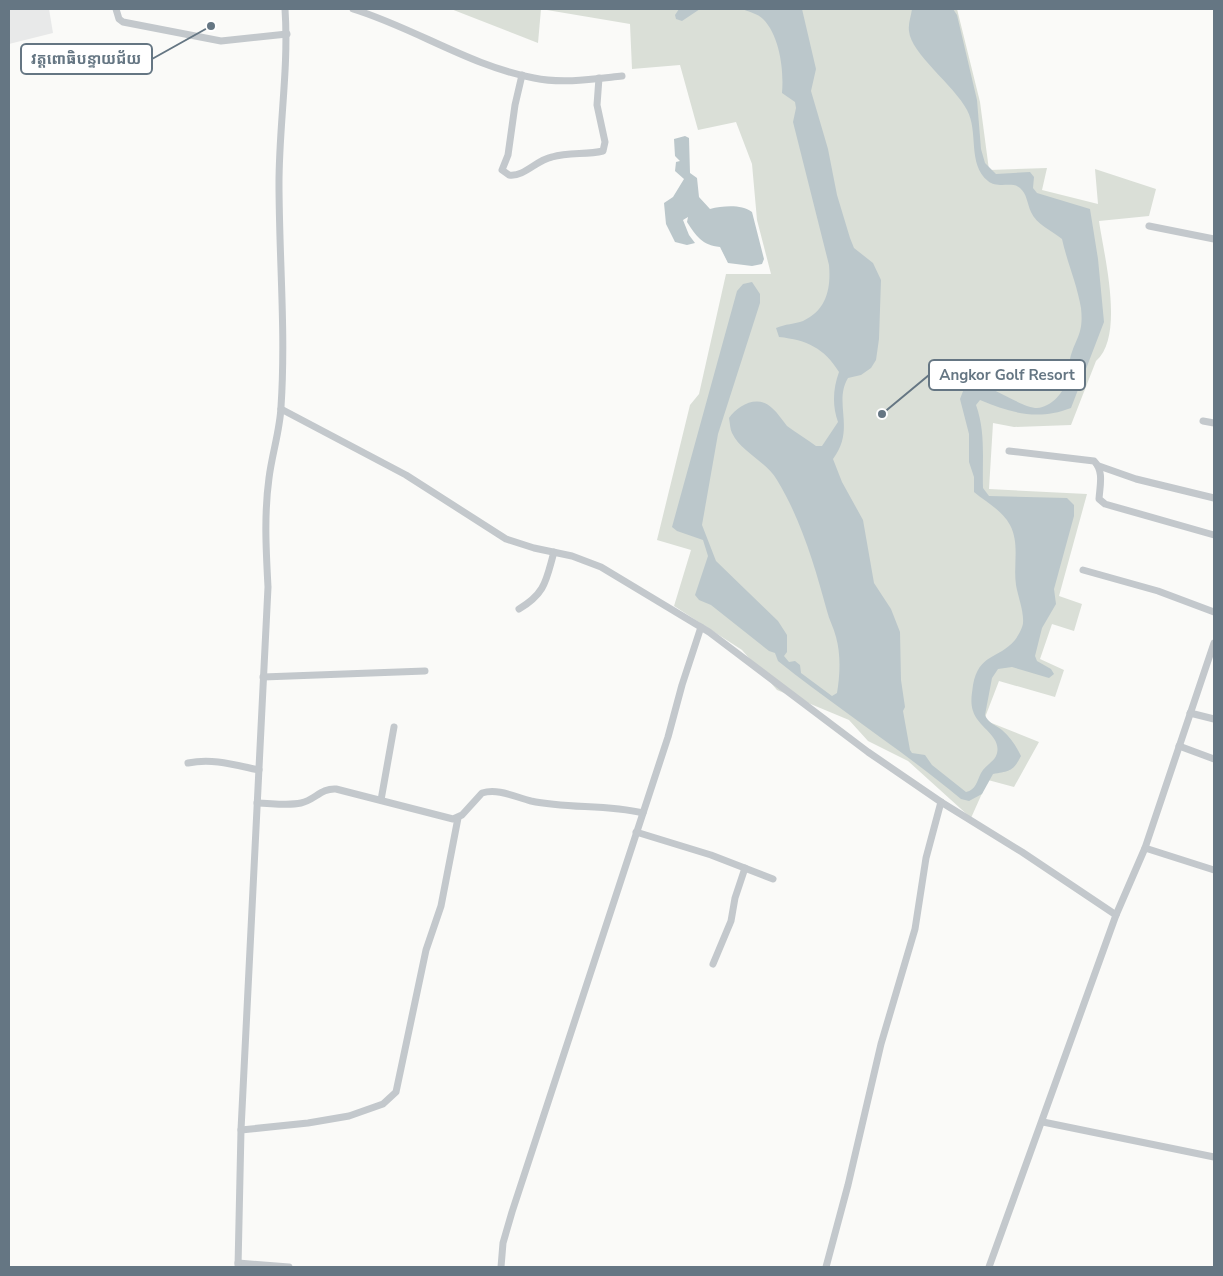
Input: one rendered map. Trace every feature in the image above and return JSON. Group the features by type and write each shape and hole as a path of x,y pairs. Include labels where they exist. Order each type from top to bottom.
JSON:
{"street":[{"path":"116,9 119,19 123,22 217,41 287,34"},
{"path":"285,9 287,34 279,183 284,335 281,409 269,478 265,516 268,587 241,1130 238,1265 289,1267"},
{"path":"353,9 376,16 471,59 522,75 553,80 622,76"},
{"path":"522,75 515,105 508,155 502,170 509,175 520,174 539,161 553,156 576,152 603,151 605,142 597,105 599,78"},
{"path":"1149,226 1214,239"},
{"path":"281,409 406,475 506,539 572,556 601,567 701,627 868,752 941,802 1022,852 1116,915"},
{"path":"1203,421 1214,423"},
{"path":"1009,451 1094,461 1099,466 1136,479 1214,498"},
{"path":"1099,466 1098,499 1105,504 1214,535"},
{"path":"519,609 537,597 543,589 554,552"},
{"path":"1083,570 1158,591 1214,612"},
{"path":"501,1267 503,1244 512,1212 701,627"},
{"path":"989,1267 1116,915 1145,848 1214,644"},
{"path":"263,677 425,671"},
{"path":"1190,713 1214,719"},
{"path":"381,800 394,727"},
{"path":"1179,746 1214,759"},
{"path":"188,763 204,760 216,761 259,770"},
{"path":"257,803 302,803 329,788 381,800 444,818 458,818"},
{"path":"241,1130 308,1123 349,1116 383,1104 396,1092 402,1072 414,1001 424,959 441,906 458,818 482,793 488,791 561,805 595,806 642,813"},
{"path":"826,1267 886,1028 915,929 926,858 941,802"},
{"path":"636,832 773,879"},
{"path":"1145,848 1214,870"},
{"path":"713,964 731,921 735,898 745,868"},
{"path":"1042,1122 1214,1156"}],"shaded area":[{"path":"9,9 49,9 53,33 9,44"},
{"path":"451,9 541,9 538,43"},
{"path":"541,9 957,9 980,102 989,170 1047,168 1042,190 1098,204 1095,169 1156,189 1149,216 1099,221 1110,295 1111,315 1109,334 1105,349 1096,361 1071,425 1014,427 993,423 989,489 1087,494 1059,596 1082,604 1074,631 1052,624 1040,659 1064,670 1055,697 999,681 984,720 1039,742 1014,787 988,780 971,818 908,761 868,741 849,720 777,690 742,650 674,606 691,550 657,540 690,405 699,394 726,274 771,274 757,220 752,164 736,122 698,130 680,65 632,69 630,24"},
{"path":"679,9 700,9 682,21 676,19 675,15"},
{"path":"741,9 802,9 816,69 811,91 828,149 837,195 854,248 873,263 881,280 879,339 876,360 871,368 861,375 848,378 844,387 843,437 840,448 833,459 842,482 863,520 874,583 891,609 900,632 901,680 905,707 903,711 910,750 912,753 925,755 932,765 966,792 974,787 983,771 996,756 998,749 994,738 980,723 973,711 973,685 976,675 984,662 1015,640 1022,627 1023,618 1015,577 1016,547 1013,532 1003,515 974,492 974,477 969,462 969,434 960,399 965,386 974,381 1031,407 1037,408 1048,405 1057,398 1068,378 1070,359 1080,330 1082,317 1077,290 1062,239 1033,216 1024,193 1020,188 1013,185 992,183 982,174 975,157 972,128 967,110 953,90 917,50 912,40 909,23 912,9 953,9 957,15 977,100 981,149 985,163 996,174 1030,172 1034,177 1033,188 1037,193 1090,209 1098,259 1104,322 1071,408 1059,412 1036,415 1014,412 980,400 976,405 983,446 983,488 989,496 1067,498 1074,505 1074,516 1054,589 1056,604 1042,628 1035,656 1037,661 1051,669 1054,674 1049,678 1012,667 998,669 992,678 985,715 990,722 1008,736 1021,756 1016,765 1010,770 993,774 982,794 969,801 961,799 778,661 775,653 769,651 711,605 699,600 695,595 708,556 703,540 677,531 672,527 737,291 743,284 752,282 760,294 760,303 718,434 702,525 716,561 778,621 787,635 787,652 784,656 789,662 795,661 800,665 801,673 832,696 837,693 840,665 838,644 800,527 777,480 767,467 736,440 731,431 729,418 743,405 761,402 774,410 787,426 816,446 822,446 838,422 834,397 839,372 821,351 798,340 779,337 776,328 803,321 817,311 826,298 829,282 829,265 793,122 796,108 795,102 782,93 780,54 777,44 769,26 763,19 756,14"},
{"path":"685,136 689,138 690,173 697,178 699,197 710,209 737,207 748,209 752,212 764,259 762,264 752,266 728,263 720,247 704,242 697,236 687,222 688,217 683,220 689,235 695,243 687,245 675,242 666,224 664,203 673,197 684,179 675,171 676,162 680,161 675,156 674,139"}],"place":[{"name":"វត្តពោធិបន្ទាយជ័យ","path":"211,26"},
{"name":"Angkor Golf Resort","path":"882,414"}]}
